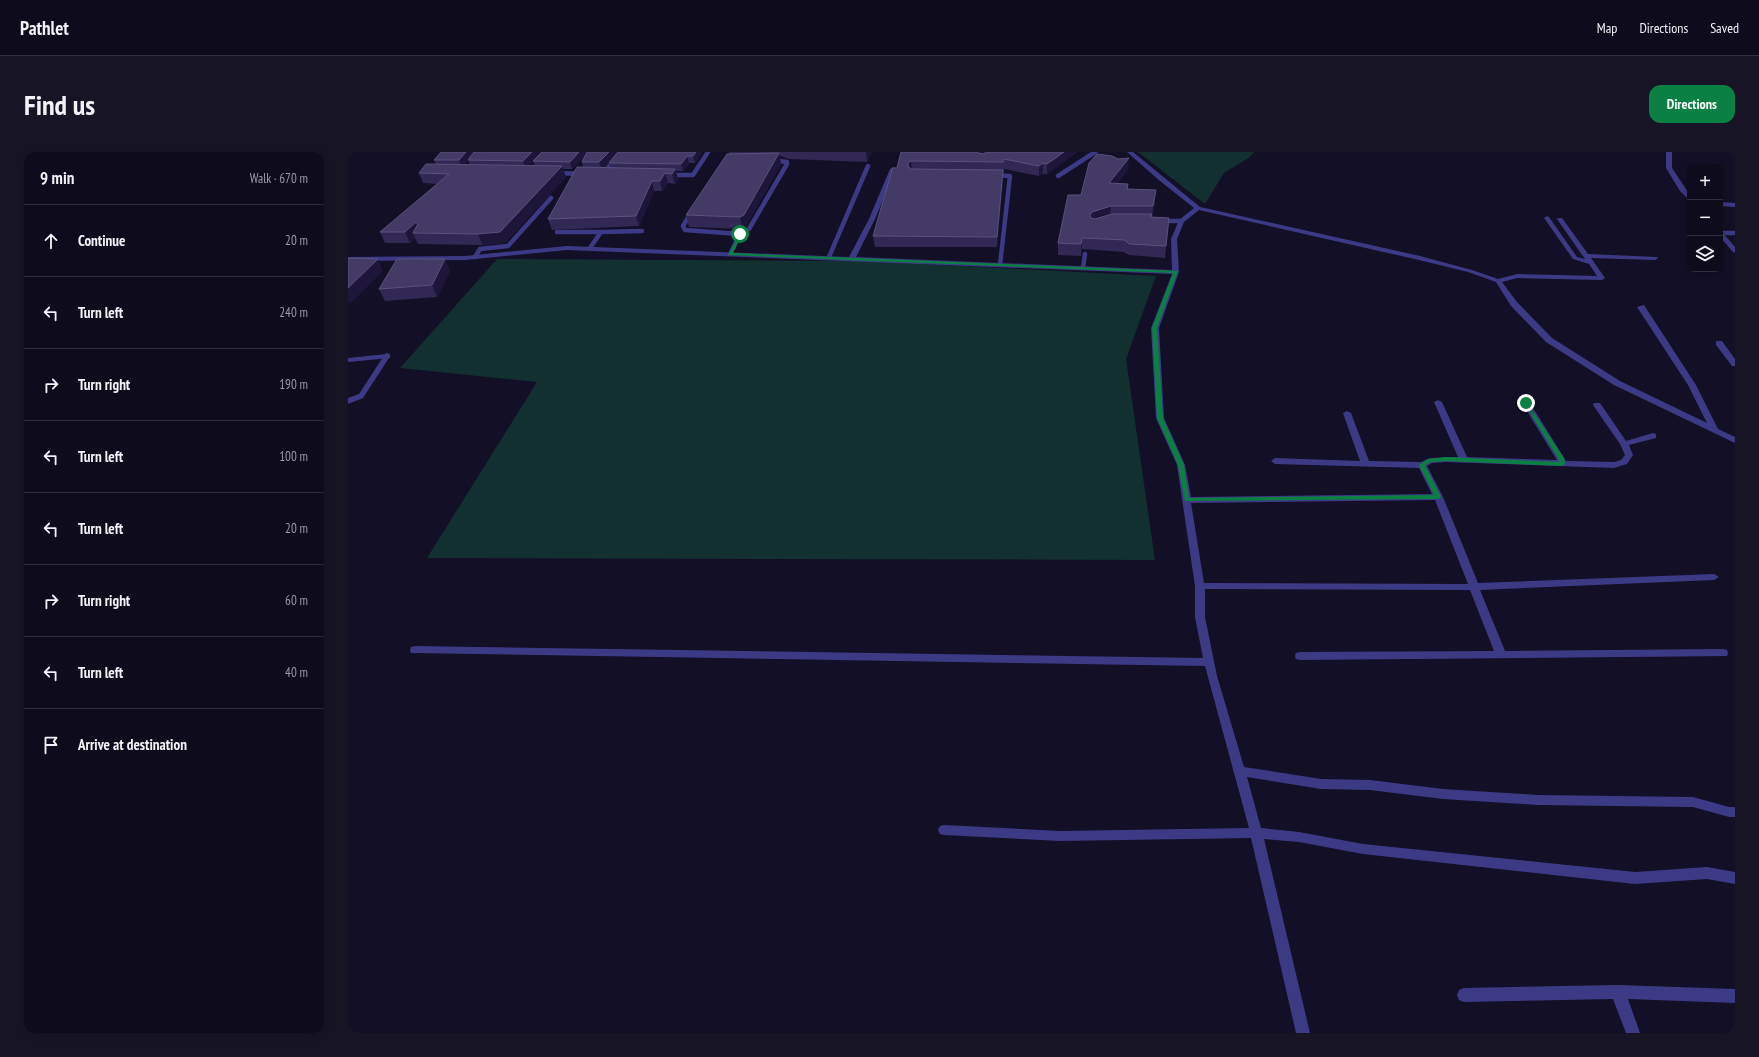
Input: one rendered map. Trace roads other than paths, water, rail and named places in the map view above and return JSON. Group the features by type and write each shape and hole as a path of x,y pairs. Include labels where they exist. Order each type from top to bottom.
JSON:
{"street":[{"path":"1095,152 1101,156"},
{"path":"1130,152 1162,180 1198,208 1420,258 1470,271 1498,281 1517,276 1602,278 1560,219"},
{"path":"1669,152 1669,168 1687,196"},
{"path":"852,258 872,219 892,169"},
{"path":"1723,204 1735,205"},
{"path":"1198,208 1180,222 1174,239 1176,272 1154,328 1160,418 1181,465 1200,586 1200,617 1210,662 1256,833 1303,1033"},
{"path":"1547,218 1575,258 1592,263"},
{"path":"1722,236 1735,251"},
{"path":"348,259 475,257 545,248 590,248 1176,272"},
{"path":"1587,256 1655,258"},
{"path":"1498,281 1514,304 1549,340 1617,383 1735,440"},
{"path":"1641,308 1692,385 1715,431"},
{"path":"1719,343 1735,364"},
{"path":"348,360 386,356"},
{"path":"1438,402 1464,460"},
{"path":"1526,403 1561,458 1562,464"},
{"path":"1275,462 1422,465 1430,460 1464,460 1614,465 1624,462 1629,455 1624,444 1597,405"},
{"path":"1347,413 1365,463"},
{"path":"1624,444 1653,436"},
{"path":"1422,465 1438,497 1502,654"},
{"path":"1187,500 1438,497"},
{"path":"1200,586 1475,587 1714,578"},
{"path":"415,650 1210,662"},
{"path":"1300,656 1723,653"},
{"path":"1239,771 1322,784 1370,784 1443,794 1538,800 1693,802 1729,812 1735,812"},
{"path":"944,830 1060,836 1256,833 1299,837 1363,850 1635,878 1707,873 1735,878"},
{"path":"1464,995 1618,992 1735,996"},
{"path":"1618,992 1633,1033"}],"lane":[{"path":"603,174 621,152"},
{"path":"663,175 693,175 708,152"},
{"path":"1058,176 1095,152"},
{"path":"695,207 683,226 685,230 740,234 749,229 787,164 787,162 781,160 767,160"},
{"path":"829,257 868,166"},
{"path":"550,173 588,174"},
{"path":"595,174 610,174"},
{"path":"990,175 1010,176 1000,265"},
{"path":"475,257 480,249 508,246 551,198"},
{"path":"1155,221 1180,222"},
{"path":"557,232 642,231"},
{"path":"590,248 601,232"},
{"path":"1723,233 1735,233"},
{"path":"730,254 740,234"},
{"path":"1083,268 1085,254"},
{"path":"348,406 350,400 361,396 386,356"}]}
